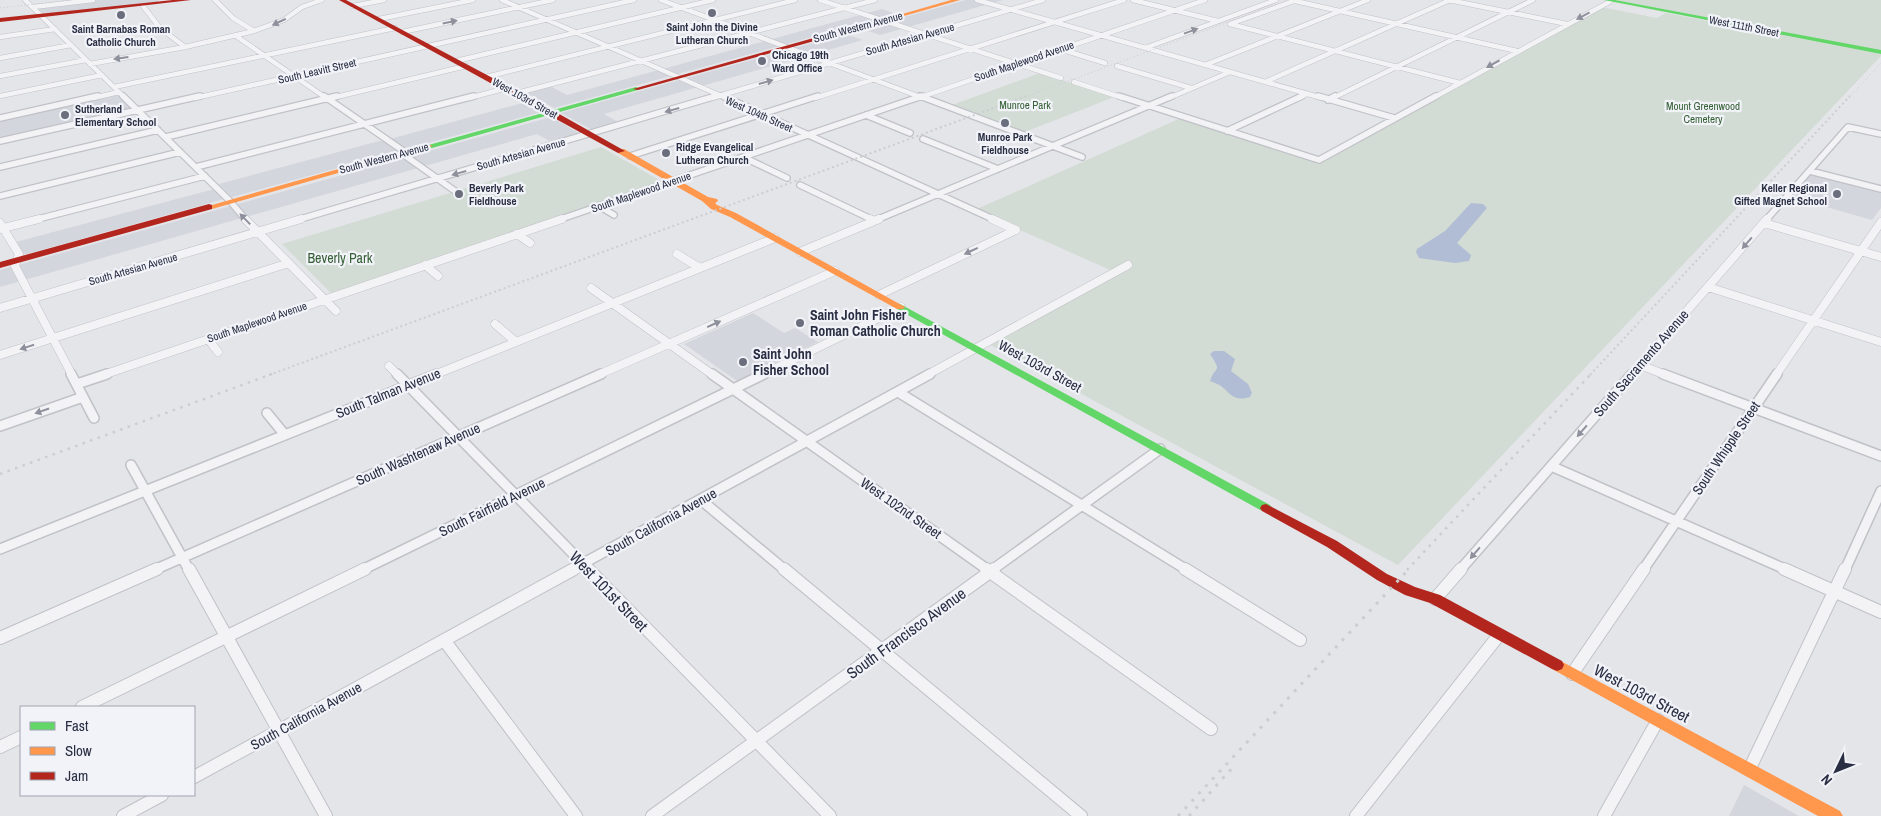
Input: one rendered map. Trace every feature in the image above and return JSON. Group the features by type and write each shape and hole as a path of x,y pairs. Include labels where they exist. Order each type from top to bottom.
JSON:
{"main road":[{"path":"0,20 37,11 143,6 188,0"},
{"name":"West 103rd Street","path":"342,0 552,112 705,199 707,203 716,209 733,215 1160,449 1332,544 1349,557 1401,586 1422,597 1435,600 1834,816"},
{"name":"South Western Avenue","path":"0,264 957,0"},
{"name":"West 111th Street","path":"1609,0 1881,52"}],"street":[{"path":"25,0 166,137 336,311"},
{"path":"37,11 93,0"},
{"path":"215,0 233,18 254,31"},
{"path":"0,76 185,47 236,36 279,22 302,7 322,0"},
{"path":"353,6 384,0"},
{"path":"378,19 473,0"},
{"name":"West 104th Street","path":"502,0 643,61 1016,230"},
{"path":"114,87 553,0"},
{"name":"South Leavitt Street","path":"0,141 634,0"},
{"path":"661,0 1082,157"},
{"path":"166,137 328,99 577,32 713,0"},
{"path":"486,77 794,0"},
{"path":"820,0 1061,78"},
{"path":"196,167 364,124 643,61 875,0"},
{"path":"977,0 1394,118"},
{"name":"South Artesian Avenue","path":"0,308 1042,0"},
{"path":"630,156 1124,0"},
{"path":"1133,0 1218,21"},
{"name":"South Maplewood Avenue","path":"77,384 1205,0"},
{"path":"1145,48 1276,0"},
{"path":"1460,82 1230,24 1293,0 1517,51"},
{"path":"1206,65 1368,0"},
{"path":"1265,82 1450,0 1567,24"},
{"path":"1328,100 1532,0"},
{"path":"1074,82 1319,160 1609,0"},
{"path":"143,6 160,28 185,47"},
{"path":"0,37 55,29"},
{"path":"236,36 364,124 455,191"},
{"path":"0,58 71,45"},
{"path":"1060,49 1105,63"},
{"path":"1117,66 1191,88"},
{"path":"800,252 1230,72"},
{"path":"0,96 102,75"},
{"path":"0,118 119,92"},
{"path":"1227,131 1307,94"},
{"path":"866,115 910,133"},
{"name":"South Sacramento Avenue","path":"1435,600 1848,127 1881,134"},
{"path":"0,167 158,130"},
{"path":"923,139 998,169"},
{"path":"0,196 180,152"},
{"path":"743,157 787,178"},
{"path":"1810,171 1881,189"},
{"path":"94,418 15,266 19,254 1,227 204,176"},
{"path":"800,185 874,221"},
{"path":"599,206 614,215"},
{"name":"South Whipple Street","path":"1572,674 1881,222"},
{"path":"1764,223 1881,257"},
{"path":"878,295 1016,230"},
{"path":"516,234 530,243"},
{"name":"South Talman Avenue","path":"0,549 775,238"},
{"path":"677,254 700,268"},
{"path":"0,355 289,263"},
{"path":"425,265 438,276"},
{"name":"South California Avenue","path":"195,776 1128,265"},
{"name":"South Washtenaw Avenue","path":"0,638 835,271"},
{"path":"1708,287 1881,342"},
{"name":"West 102nd Street","path":"591,288 1211,729"},
{"name":"South Fairfield Avenue","path":"84,706 901,307"},
{"path":"495,324 516,342"},
{"path":"208,339 218,352"},
{"path":"1640,365 1881,456"},
{"name":"West 101st Street","path":"389,366 830,816"},
{"path":"898,392 1300,640"},
{"path":"0,426 83,396"},
{"path":"267,414 285,434"},
{"name":"South Francisco Avenue","path":"652,816 1160,449"},
{"path":"131,466 326,816"},
{"path":"1552,466 1881,612"},
{"path":"1749,770 1835,592 1881,491"},
{"path":"701,500 1081,816"},
{"path":"1356,816 1499,634"},
{"path":"444,640 576,816"},
{"path":"1604,816 1658,720"},
{"path":"0,748 20,738"},
{"path":"123,816 160,796"}],"shaded area":[{"path":"96,0 158,0 158,4 44,14 37,8"},
{"path":"966,0 1003,0 880,35 862,29"},
{"path":"882,9 896,14 554,108 526,93 550,86 567,95"},
{"path":"845,34 863,40 604,114 622,124 596,132 561,113"},
{"name":"Sutherland Elementary School","path":"117,94 134,111 0,140 0,119"},
{"path":"526,102 541,112 406,149 390,139"},
{"path":"551,117 584,136 555,144 537,134 0,287 0,270"},
{"path":"383,140 399,151 232,197 219,184"},
{"name":"Keller Regional Gifted Magnet School","path":"1811,174 1881,191 1881,208 1872,220 1791,197"},
{"path":"214,189 224,199 27,254 22,254 16,242"},
{"name":"Saint John Fisher School","path":"753,313 784,333 795,328 818,342 737,381 684,344"},
{"path":"1744,785 1799,816 1729,816"}],"green space":[{"path":"1615,0 1881,0 1881,51"},
{"name":"Mount Greenwood Cemetery","path":"1601,7 1657,18 1666,13 1881,54 1881,56 1398,565 989,344 1117,273 975,210 1183,117 1319,161"},
{"name":"Munroe Park","path":"1040,73 1114,97 1025,132 952,105"},
{"name":"Beverly Park","path":"601,147 661,181 331,293 282,244"}],"water":[{"path":"1471,203 1483,204 1487,208 1457,243 1471,255 1469,261 1455,263 1419,258 1416,252 1417,249 1445,231"},
{"path":"1214,351 1224,351 1235,359 1231,371 1248,384 1252,393 1250,397 1236,398 1221,386 1210,381 1217,369 1210,354"}],"railway":[{"path":"0,8 71,0"},
{"path":"1022,98 1288,0"},
{"path":"1849,98 1881,63"},
{"path":"269,375 1026,96"},
{"path":"1590,375 1850,96"},
{"path":"0,474 272,374"},
{"path":"1407,570 1591,374"},
{"path":"1178,816 1409,569"},
{"path":"1189,816 1234,766"}],"traffic: fast":[{"path":"1607,0 1881,52"},
{"path":"429,146 636,89"},
{"path":"900,307 1266,508"}],"traffic: slow":[{"path":"881,21 957,0"},
{"path":"209,207 429,146"},
{"path":"621,151 705,199 714,201"},
{"path":"705,199 714,207 733,215 900,307"},
{"path":"1557,665 1834,816"}],"traffic: jam":[{"path":"0,20 188,0"},
{"path":"342,0 543,107 621,151"},
{"path":"636,89 881,21"},
{"path":"0,265 209,207"},
{"path":"1266,508 1332,544 1382,577 1410,591 1435,599 1557,665"}],"place":[{"name":"Saint John the Divine Lutheran Church","path":"712,13"},
{"name":"Saint Barnabas Roman Catholic Church","path":"121,15"},
{"name":"Chicago 19th Ward Office","path":"762,61"},
{"name":"Sutherland Elementary School","path":"65,115"},
{"name":"Munroe Park Fieldhouse","path":"1005,123"},
{"name":"Ridge Evangelical Lutheran Church","path":"666,153"},
{"name":"Beverly Park Fieldhouse","path":"459,194"},
{"name":"Keller Regional Gifted Magnet School","path":"1837,194"},
{"name":"Saint John Fisher Roman Catholic Church","path":"800,323"},
{"name":"Saint John Fisher School","path":"743,362"}]}
